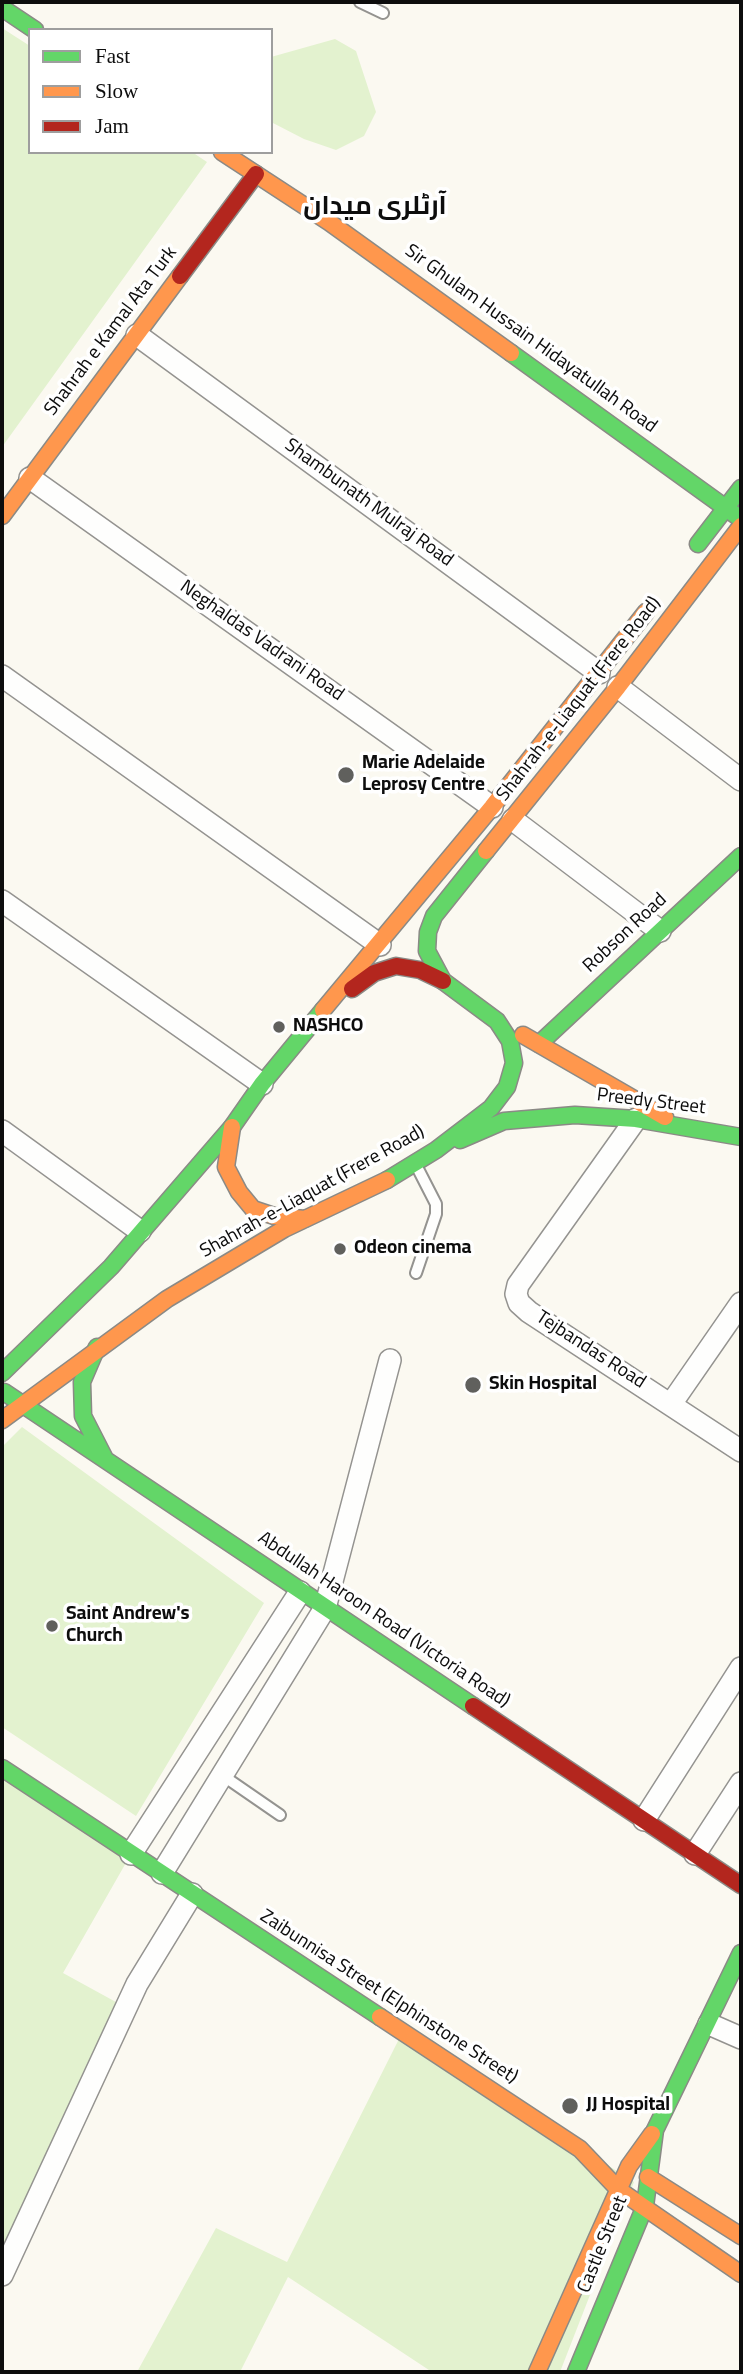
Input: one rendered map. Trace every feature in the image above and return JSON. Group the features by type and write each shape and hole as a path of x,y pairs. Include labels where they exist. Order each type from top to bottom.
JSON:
{"main road":[{"path":"2,8 32,28"},
{"name":"Sir Ghulam Hussain Hidayatullah Road","path":"225,154 741,519"},
{"name":"Shahrah e Kamal Ata Turk","path":"2,516 256,174"},
{"path":"684,562 741,488"},
{"name":"Shahrah-e-Liaquat (Frere Road)","path":"2,1420 97,1347 167,1299 305,1219 415,1163 491,1108 507,1087 514,1063 510,1041 497,1021 443,981 427,951 428,932 434,916 737,539"},
{"name":"Shahrah-e-Liaquat (Frere Road)","path":"2,1373 111,1267 232,1128 262,1084 380,945 659,596"},
{"name":"Robson Road","path":"539,1044 741,856"},
{"path":"301,1036 349,990 374,973 396,966 420,970 443,981"},
{"path":"497,1021 687,1129"},
{"name":"Preedy Street","path":"436,1150 503,1121 575,1115 636,1119 741,1137"},
{"path":"232,1128 226,1151 226,1167 239,1192 253,1209 274,1216 305,1219"},
{"path":"97,1347 82,1382 83,1416 106,1460"},
{"name":"Abdullah Haroon Road (Victoria Road)","path":"2,1390 741,1885"},
{"name":"Zaibunnisa Street (Elphinstone Street)","path":"2,1768 580,2149 619,2190 741,2274"},
{"name":"Castle Street","path":"537,2372 629,2166 655,2130 709,2024 741,1953"},
{"name":"Castle Street","path":"576,2372 645,2206 655,2130"},
{"path":"580,2149 629,2166 741,2236"},
{"path":"575,2288 606,2295"}],"street":[{"name":"Shambunath Mulraj Road","path":"136,335 599,673"},
{"name":"Neghaldas Vadrani Road","path":"30,478 492,807"},
{"path":"2,676 380,945"},
{"path":"618,687 741,780"},
{"path":"513,820 660,931"},
{"path":"2,901 262,1084"},
{"name":"Tejbandas Road","path":"636,1119 518,1285 516,1294 519,1303 529,1312 741,1451"},
{"path":"2,1131 140,1231"},
{"path":"671,1404 741,1303"},
{"path":"162,1873 325,1608 390,1360"},
{"path":"131,1854 300,1592"},
{"path":"644,1820 741,1669"},
{"path":"695,1854 741,1783"},
{"path":"2,2275 137,1984 192,1894"},
{"path":"709,2024 741,2038"}],"lane":[{"path":"360,2 383,13"},
{"path":"415,1163 436,1204 434,1227 416,1273"},
{"path":"222,1775 280,1815"}],"green space":[{"path":"2,28 28,45 28,154 195,154 207,162 2,447"},
{"path":"335,39 356,51 376,112 364,136 336,150 304,139 273,123 273,56"},
{"name":"Saint Andrew's Church","path":"22,1427 264,1603 136,1816 2,1727 2,1447"},
{"path":"2,1768 131,1854 63,1973 125,2007 2,2274"},
{"path":"402,2033 634,2182 560,2372 432,2372 288,2277 240,2372 137,2372 216,2228 287,2262"}],"traffic: fast":[{"path":"2,8 32,28"},
{"path":"511,353 741,519"},
{"path":"698,544 741,488"},
{"path":"387,1180 436,1150 491,1108 507,1087 514,1063 510,1041 497,1021 443,981 427,951 428,932 434,916 486,851"},
{"path":"539,1044 741,856"},
{"path":"2,1373 111,1267 232,1127 262,1084 323,1010"},
{"path":"460,1140 504,1121 575,1115 636,1119 741,1137"},
{"path":"97,1347 82,1382 83,1416 105,1459"},
{"path":"4,1392 473,1706"},
{"path":"2,1768 380,2017"},
{"path":"576,2372 645,2206 655,2130 741,1953"}],"traffic: slow":[{"path":"225,154 329,222 511,353"},
{"path":"2,516 180,276"},
{"path":"486,851 618,687 741,526"},
{"path":"323,1010 492,807 646,612"},
{"path":"523,1035 665,1117"},
{"path":"232,1127 226,1167 239,1192 253,1209 274,1216 305,1219"},
{"path":"2,1420 167,1299 284,1229 387,1180"},
{"path":"380,2017 580,2149 619,2190 741,2274"},
{"path":"537,2372 629,2166 652,2134"},
{"path":"648,2177 741,2236"}],"traffic: jam":[{"path":"180,276 256,174"},
{"path":"352,989 374,973 396,966 420,970 443,981"},
{"path":"473,1706 741,1885"}],"place":[{"name":"Marie Adelaide Leprosy Centre","path":"346,775"},
{"name":"NASHCO","path":"279,1027"},
{"name":"Odeon cinema","path":"340,1249"},
{"name":"Skin Hospital","path":"473,1385"},
{"name":"Saint Andrew's Church","path":"52,1626"},
{"name":"JJ Hospital","path":"570,2106"}],"district":[{"name":"آرٹلری میدان","path":"375,209"}]}
